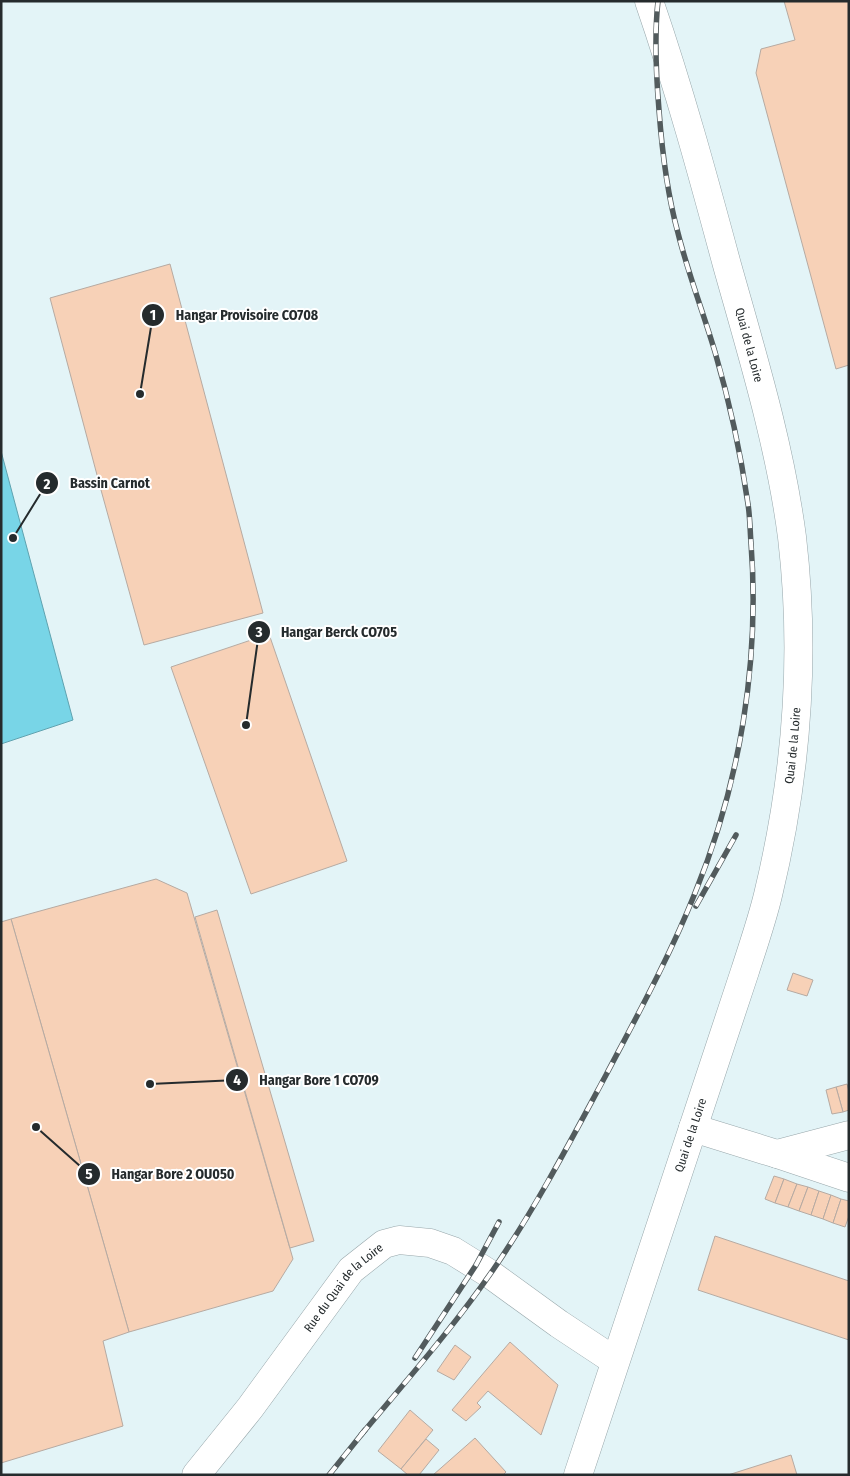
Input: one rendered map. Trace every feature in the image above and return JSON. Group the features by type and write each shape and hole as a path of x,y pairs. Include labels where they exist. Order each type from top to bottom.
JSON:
{"street":[{"name":"Quai de la Loire","path":"578,1475 768,897 781,838 790,776 797,699 797,624 792,537 772,434 688,120 649,1"},
{"path":"693,1128 849,1178"},
{"path":"777,1154 849,1135"},
{"name":"Rue du Quai de la Loire","path":"196,1475 250,1408 350,1270 384,1244 399,1240 430,1243 453,1251 490,1274 615,1362"}],"water":[{"path":"1,451 73,720 1,744"}],"building":[{"path":"784,1 849,1 849,365 836,369 756,73 761,49 795,40"},
{"path":"170,264 263,613 144,645 50,298"},
{"path":"269,634 347,861 251,894 171,667"},
{"path":"156,879 187,893 293,1259 273,1291 129,1332 11,919"},
{"path":"217,910 314,1241 290,1248 195,917"},
{"path":"11,919 129,1332 103,1341 123,1426 1,1463 1,922"},
{"path":"793,973 813,980 807,996 787,990"},
{"path":"847,1084 849,1110 843,1112 836,1087"},
{"path":"836,1087 843,1112 832,1114 826,1090"},
{"path":"774,1176 784,1179 775,1203 765,1199"},
{"path":"784,1179 797,1184 788,1207 775,1203"},
{"path":"797,1184 808,1187 799,1211 788,1207"},
{"path":"808,1187 819,1191 811,1215 799,1211"},
{"path":"819,1191 831,1195 823,1219 811,1215"},
{"path":"831,1195 841,1199 833,1223 823,1219"},
{"path":"841,1199 849,1201 849,1216 845,1227 833,1223"},
{"path":"715,1236 849,1281 849,1340 698,1290"},
{"path":"510,1342 558,1385 541,1435 488,1391 477,1403 481,1407 466,1421 452,1410"},
{"path":"455,1345 471,1357 454,1380 437,1371"},
{"path":"410,1410 433,1430 401,1469 378,1451"},
{"path":"475,1438 506,1472 503,1475 433,1475"},
{"path":"426,1439 439,1450 419,1475 408,1475 401,1469"},
{"path":"791,1455 797,1475 728,1475"}],"railway":[{"path":"361,1435 478,1292 552,1175 675,940 711,851 735,765 749,677 752,632 753,588 749,514 738,447 725,389 682,248 668,187 657,83 658,1"},
{"path":"696,906 736,835"},
{"path":"415,1358 476,1265 499,1222"},
{"path":"329,1475 365,1430"}],"place":[{"name":"Hangar Provisoire CO708","path":"140,394"},
{"name":"Bassin Carnot","path":"13,538"},
{"name":"Hangar Berck CO705","path":"246,725"},
{"name":"Hangar Bore 1 CO709","path":"150,1084"},
{"name":"Hangar Bore 2 OU050","path":"36,1127"}]}
